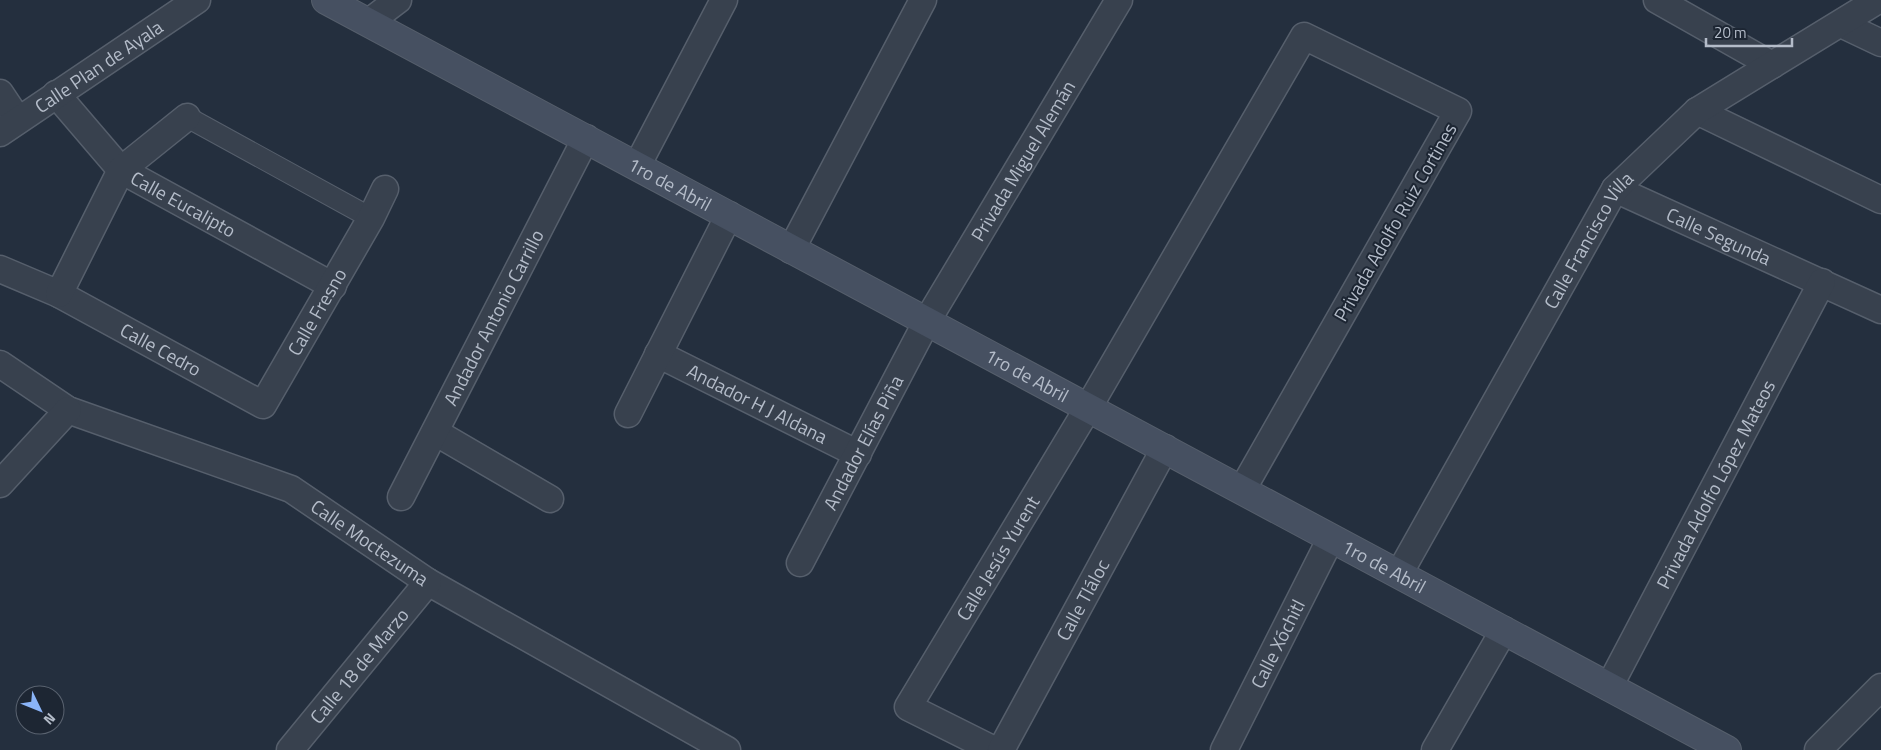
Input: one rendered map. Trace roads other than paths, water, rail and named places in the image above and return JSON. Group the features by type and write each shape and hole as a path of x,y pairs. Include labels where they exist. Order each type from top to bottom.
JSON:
{"main road":[{"name":"1ro de Abril","path":"326,0 1727,750"}],"street":[{"name":"Calle Plan de Ayala","path":"9,126 197,0"},
{"path":"368,22 398,0"},
{"path":"638,166 724,0"},
{"path":"791,250 923,0"},
{"name":"Privada Miguel Alemán","path":"927,321 1119,0"},
{"path":"1656,0 1772,65"},
{"path":"1854,9 1881,43"},
{"name":"Calle Francisco Villa","path":"1399,574 1615,189 1697,111 1772,65 1854,9"},
{"name":"Privada Adolfo Ruiz Cortines","path":"1088,408 1304,36 1458,111 1242,490"},
{"path":"0,93 9,126"},
{"name":"Calle Eucalipto","path":"56,94 121,170 333,286"},
{"path":"1697,111 1881,200"},
{"path":"59,294 121,170 187,117 372,218"},
{"name":"Andador Antonio Carrillo","path":"402,496 586,138"},
{"name":"Calle Fresno","path":"262,405 372,218 385,189"},
{"name":"Calle Segunda","path":"1615,189 1881,310"},
{"path":"628,414 729,216"},
{"name":"Calle Cedro","path":"0,269 59,294 262,405"},
{"name":"Privada Adolfo López Mateos","path":"1609,687 1822,282"},
{"name":"Andador Elías Piña","path":"800,563 927,321"},
{"name":"Andador H J Aldana","path":"658,354 858,454"},
{"name":"Calle Moctezuma","path":"0,364 68,410 291,489 428,582 727,750"},
{"name":"Calle Jesús Yurent","path":"994,750 908,707 1088,408"},
{"path":"0,484 68,410"},
{"path":"435,432 550,500"},
{"name":"Calle Tláloc","path":"1001,750 1165,448"},
{"name":"Calle Xóchitl","path":"1224,750 1332,538"},
{"name":"Calle 18 de Marzo","path":"290,750 428,582"},
{"path":"1435,750 1504,630"},
{"path":"1818,750 1881,687"}]}
